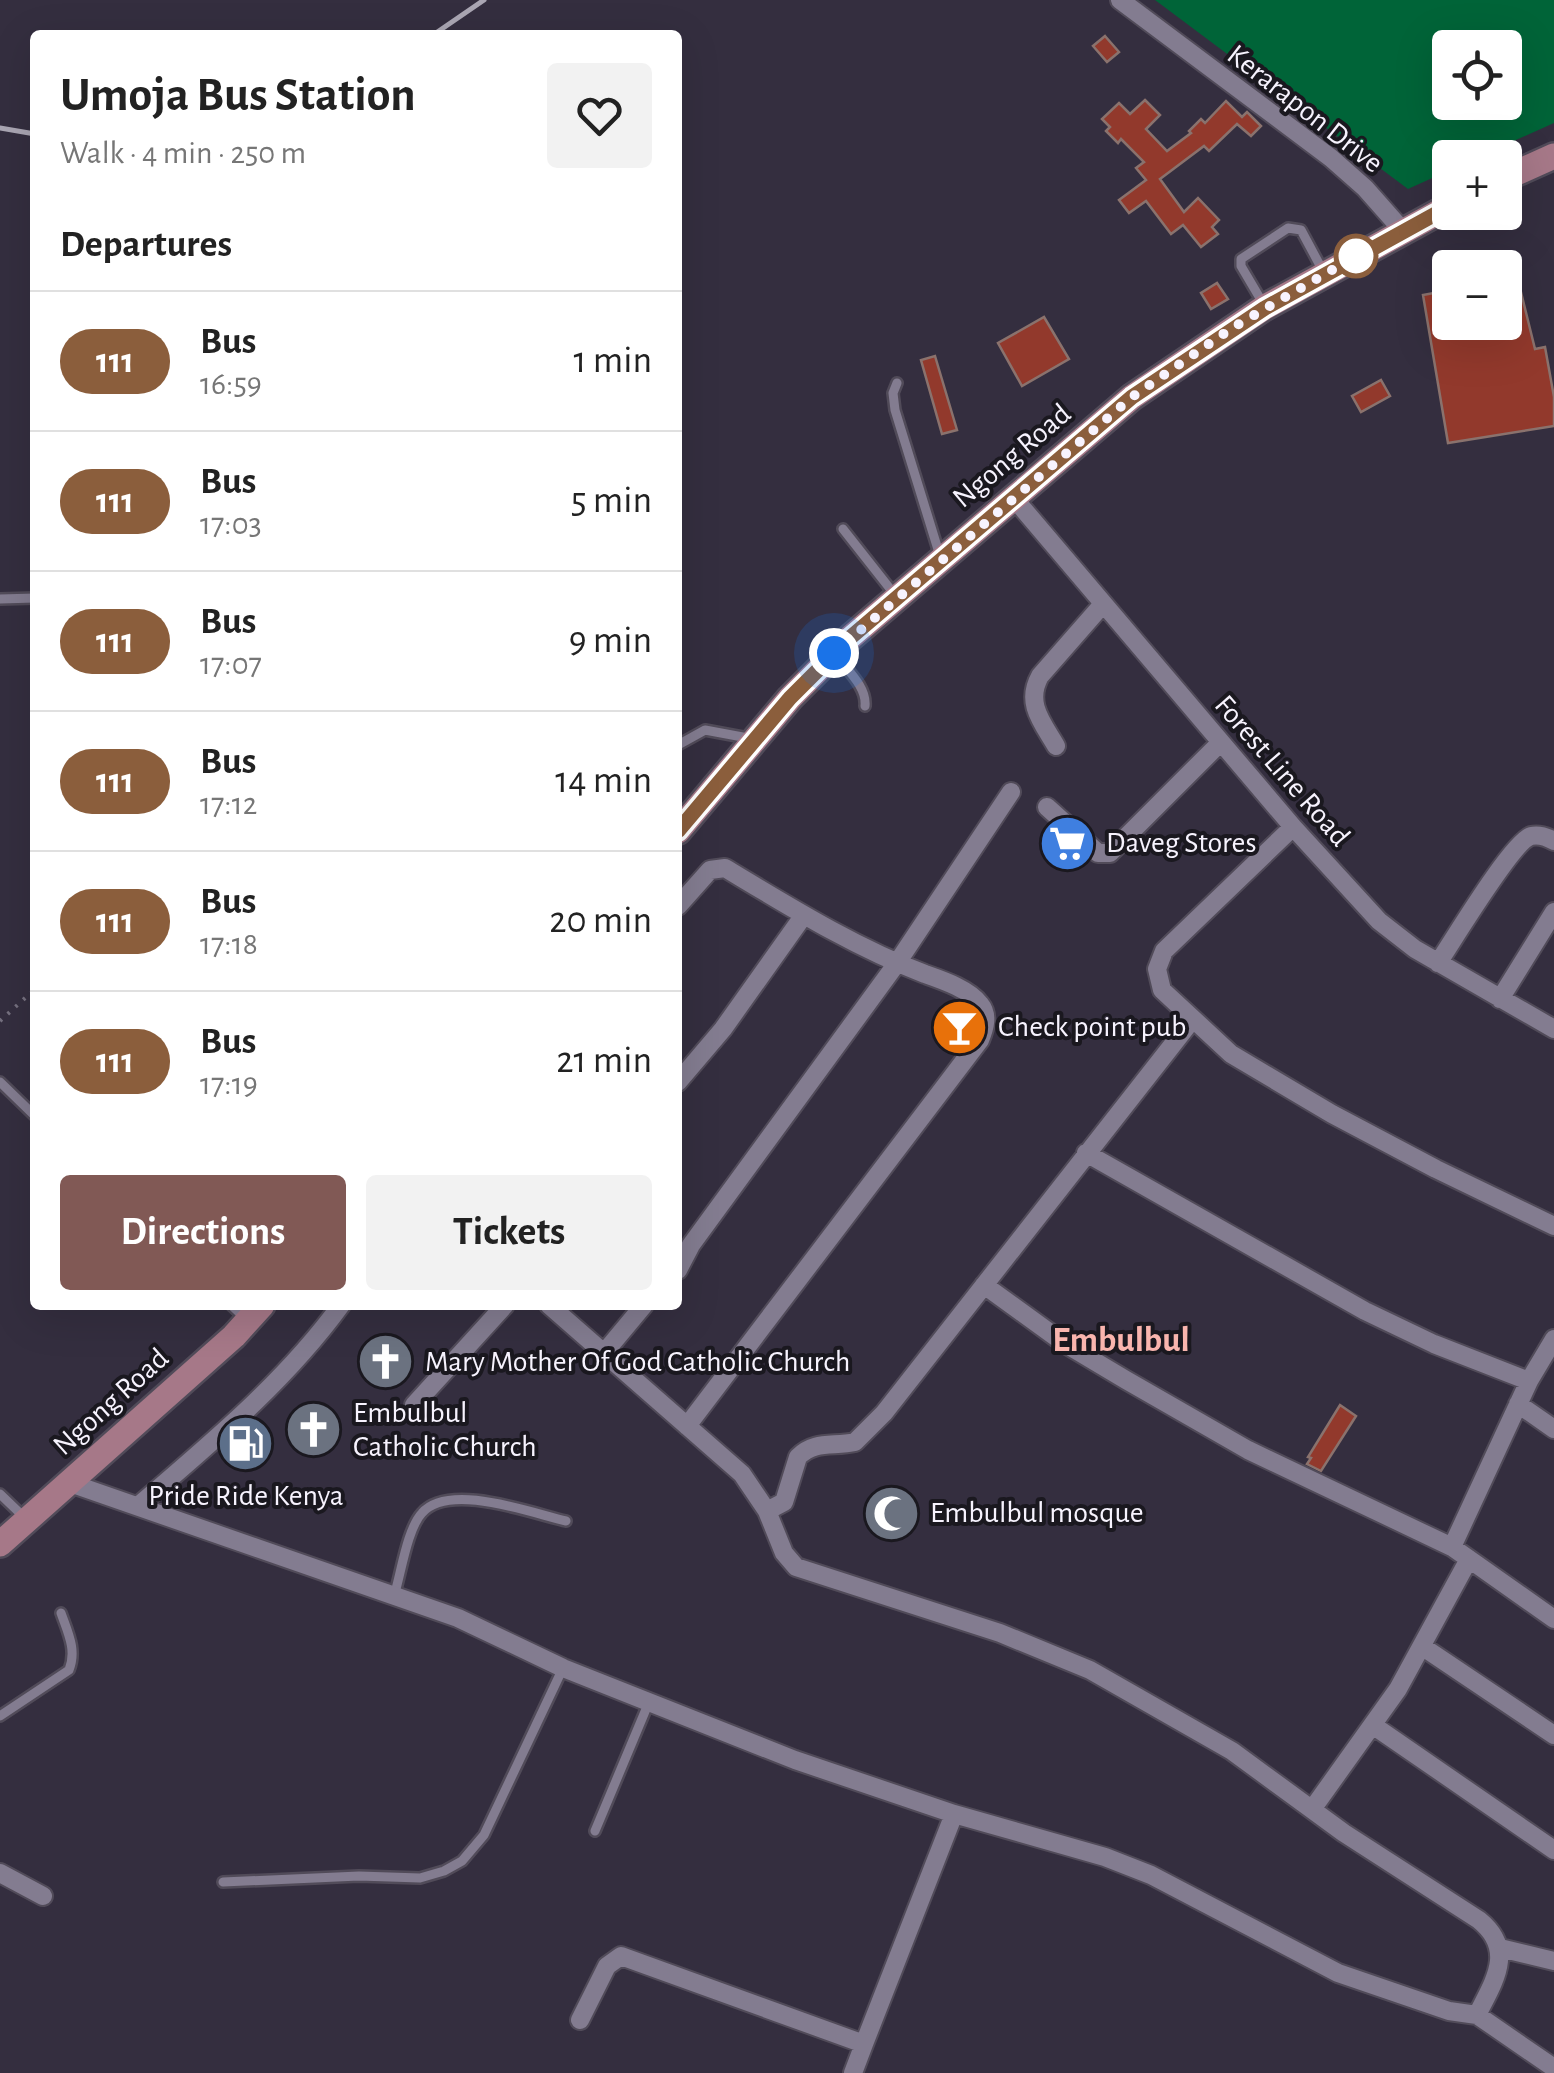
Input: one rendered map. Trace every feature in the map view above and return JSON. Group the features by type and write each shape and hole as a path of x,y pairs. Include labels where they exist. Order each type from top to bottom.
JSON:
{"main road":[{"path":"1522,173 1552,163"},
{"name":"Ngong Road","path":"682,826 834,653 1132,397 1265,308 1432,216"},
{"name":"Ngong Road","path":"0,1544 70,1483 247,1310"}],"street":[{"name":"Kerarapon Drive","path":"1120,0 1340,165 1403,231"},
{"name":"Forest Line Road","path":"1012,498 1378,921 1438,964 1554,1029"},
{"path":"1056,746 1032,701 1033,688 1103,604"},
{"path":"1047,807 1098,853 1110,854 1222,742"},
{"path":"682,1263 897,963 1011,792"},
{"path":"1293,826 1160,957 1157,975 1162,990 1232,1054 1332,1114 1554,1226"},
{"path":"1438,964 1525,839 1541,835 1554,841"},
{"path":"682,902 710,870 725,868 863,949 938,978 972,996 981,1004 985,1016 984,1032 686,1426"},
{"path":"1500,999 1554,912"},
{"path":"682,1077 723,1029 804,915"},
{"path":"766,1510 786,1498 802,1452 818,1445 855,1442 884,1413 1192,1020"},
{"path":"1086,1154 1365,1311 1529,1382"},
{"path":"984,1285 1064,1342 1248,1450 1452,1548 1554,1619"},
{"path":"138,1506 273,1387 312,1346 337,1310"},
{"path":"414,1406 501,1310"},
{"path":"555,1310 742,1474 766,1510 784,1553 796,1567 984,1628 1090,1670 1232,1751 1344,1833 1485,1924 1500,1948 1495,1977 1477,2016"},
{"path":"604,1353 640,1310"},
{"path":"1452,1548 1518,1404 1554,1338"},
{"path":"1518,1404 1554,1429"},
{"path":"70,1483 458,1618 563,1668 795,1760 954,1814 1106,1857 1151,1876 1338,1973 1449,2011 1477,2016 1548,2068"},
{"path":"1314,1808 1374,1726 1423,1648 1469,1559"},
{"path":"1423,1648 1554,1734"},
{"path":"1374,1726 1554,1850"},
{"path":"853,2073 954,1814"},
{"path":"0,1873 43,1896"},
{"path":"1500,1948 1554,1961"},
{"path":"580,2020 610,1961 622,1956 864,2044"}],"lane":[{"path":"1265,308 1242,266 1245,253 1296,228 1302,230 1324,273"},
{"path":"898,384 893,393 896,410 941,558"},
{"path":"843,529 896,597"},
{"path":"0,599 30,598"},
{"path":"834,653 861,688 866,706"},
{"path":"682,743 705,730 756,740"},
{"path":"0,1082 30,1111"},
{"path":"0,1494 28,1520"},
{"path":"394,1596 414,1526 422,1512 437,1502 460,1497 566,1522"},
{"path":"0,1716 69,1670 74,1659 72,1644 61,1613"},
{"path":"222,1882 359,1876 420,1878 462,1861 484,1836 563,1668"},
{"path":"595,1831 648,1702"}],"path":[{"path":"0,1021 30,994"}],"green space":[{"path":"1155,0 1554,0 1554,123 1516,140 1432,140 1432,178 1408,189"}],"building":[{"path":"1105,36 1119,52 1107,62 1093,46"},
{"path":"1145,100 1160,115 1146,129 1167,151 1191,133 1201,119 1205,123 1226,101 1242,117 1247,112 1261,126 1251,136 1237,124 1209,151 1204,146 1160,179 1184,212 1198,198 1219,220 1212,227 1218,234 1201,247 1183,225 1171,234 1146,201 1129,213 1119,200 1146,180 1136,168 1144,162 1121,139 1118,143 1106,131 1110,127 1102,119 1119,103 1130,114"},
{"path":"1217,283 1228,299 1211,309 1201,293"},
{"path":"1432,293 1432,340 1522,340 1522,296 1535,349 1545,347 1554,397 1554,426 1448,443 1423,295"},
{"path":"1044,317 1069,359 1022,386 998,343"},
{"path":"935,356 957,430 942,434 921,360"},
{"path":"1381,380 1390,396 1361,412 1352,396"},
{"path":"1340,1405 1356,1416 1321,1471 1307,1464 1311,1458 1308,1457"}],"railway":[{"path":"440,30 484,0"},
{"path":"0,128 30,133"}],"bus line":[{"name":"111","path":"682,826 790,698 851,637 1132,397 1265,308 1432,216"}],"place":[{"name":"Daveg Stores","path":"1067,843"},
{"name":"Check point pub","path":"959,1027"},
{"name":"Mary Mother Of God Catholic Church","path":"386,1362"},
{"name":"Embulbul Catholic Church","path":"314,1430"},
{"name":"Pride Ride Kenya","path":"246,1444"},
{"name":"Embulbul mosque","path":"891,1513"}],"district":[{"name":"Embulbul","path":"1121,1340"}],"route":[{"path":"834,653 1132,397 1232,328 1356,256"}]}
